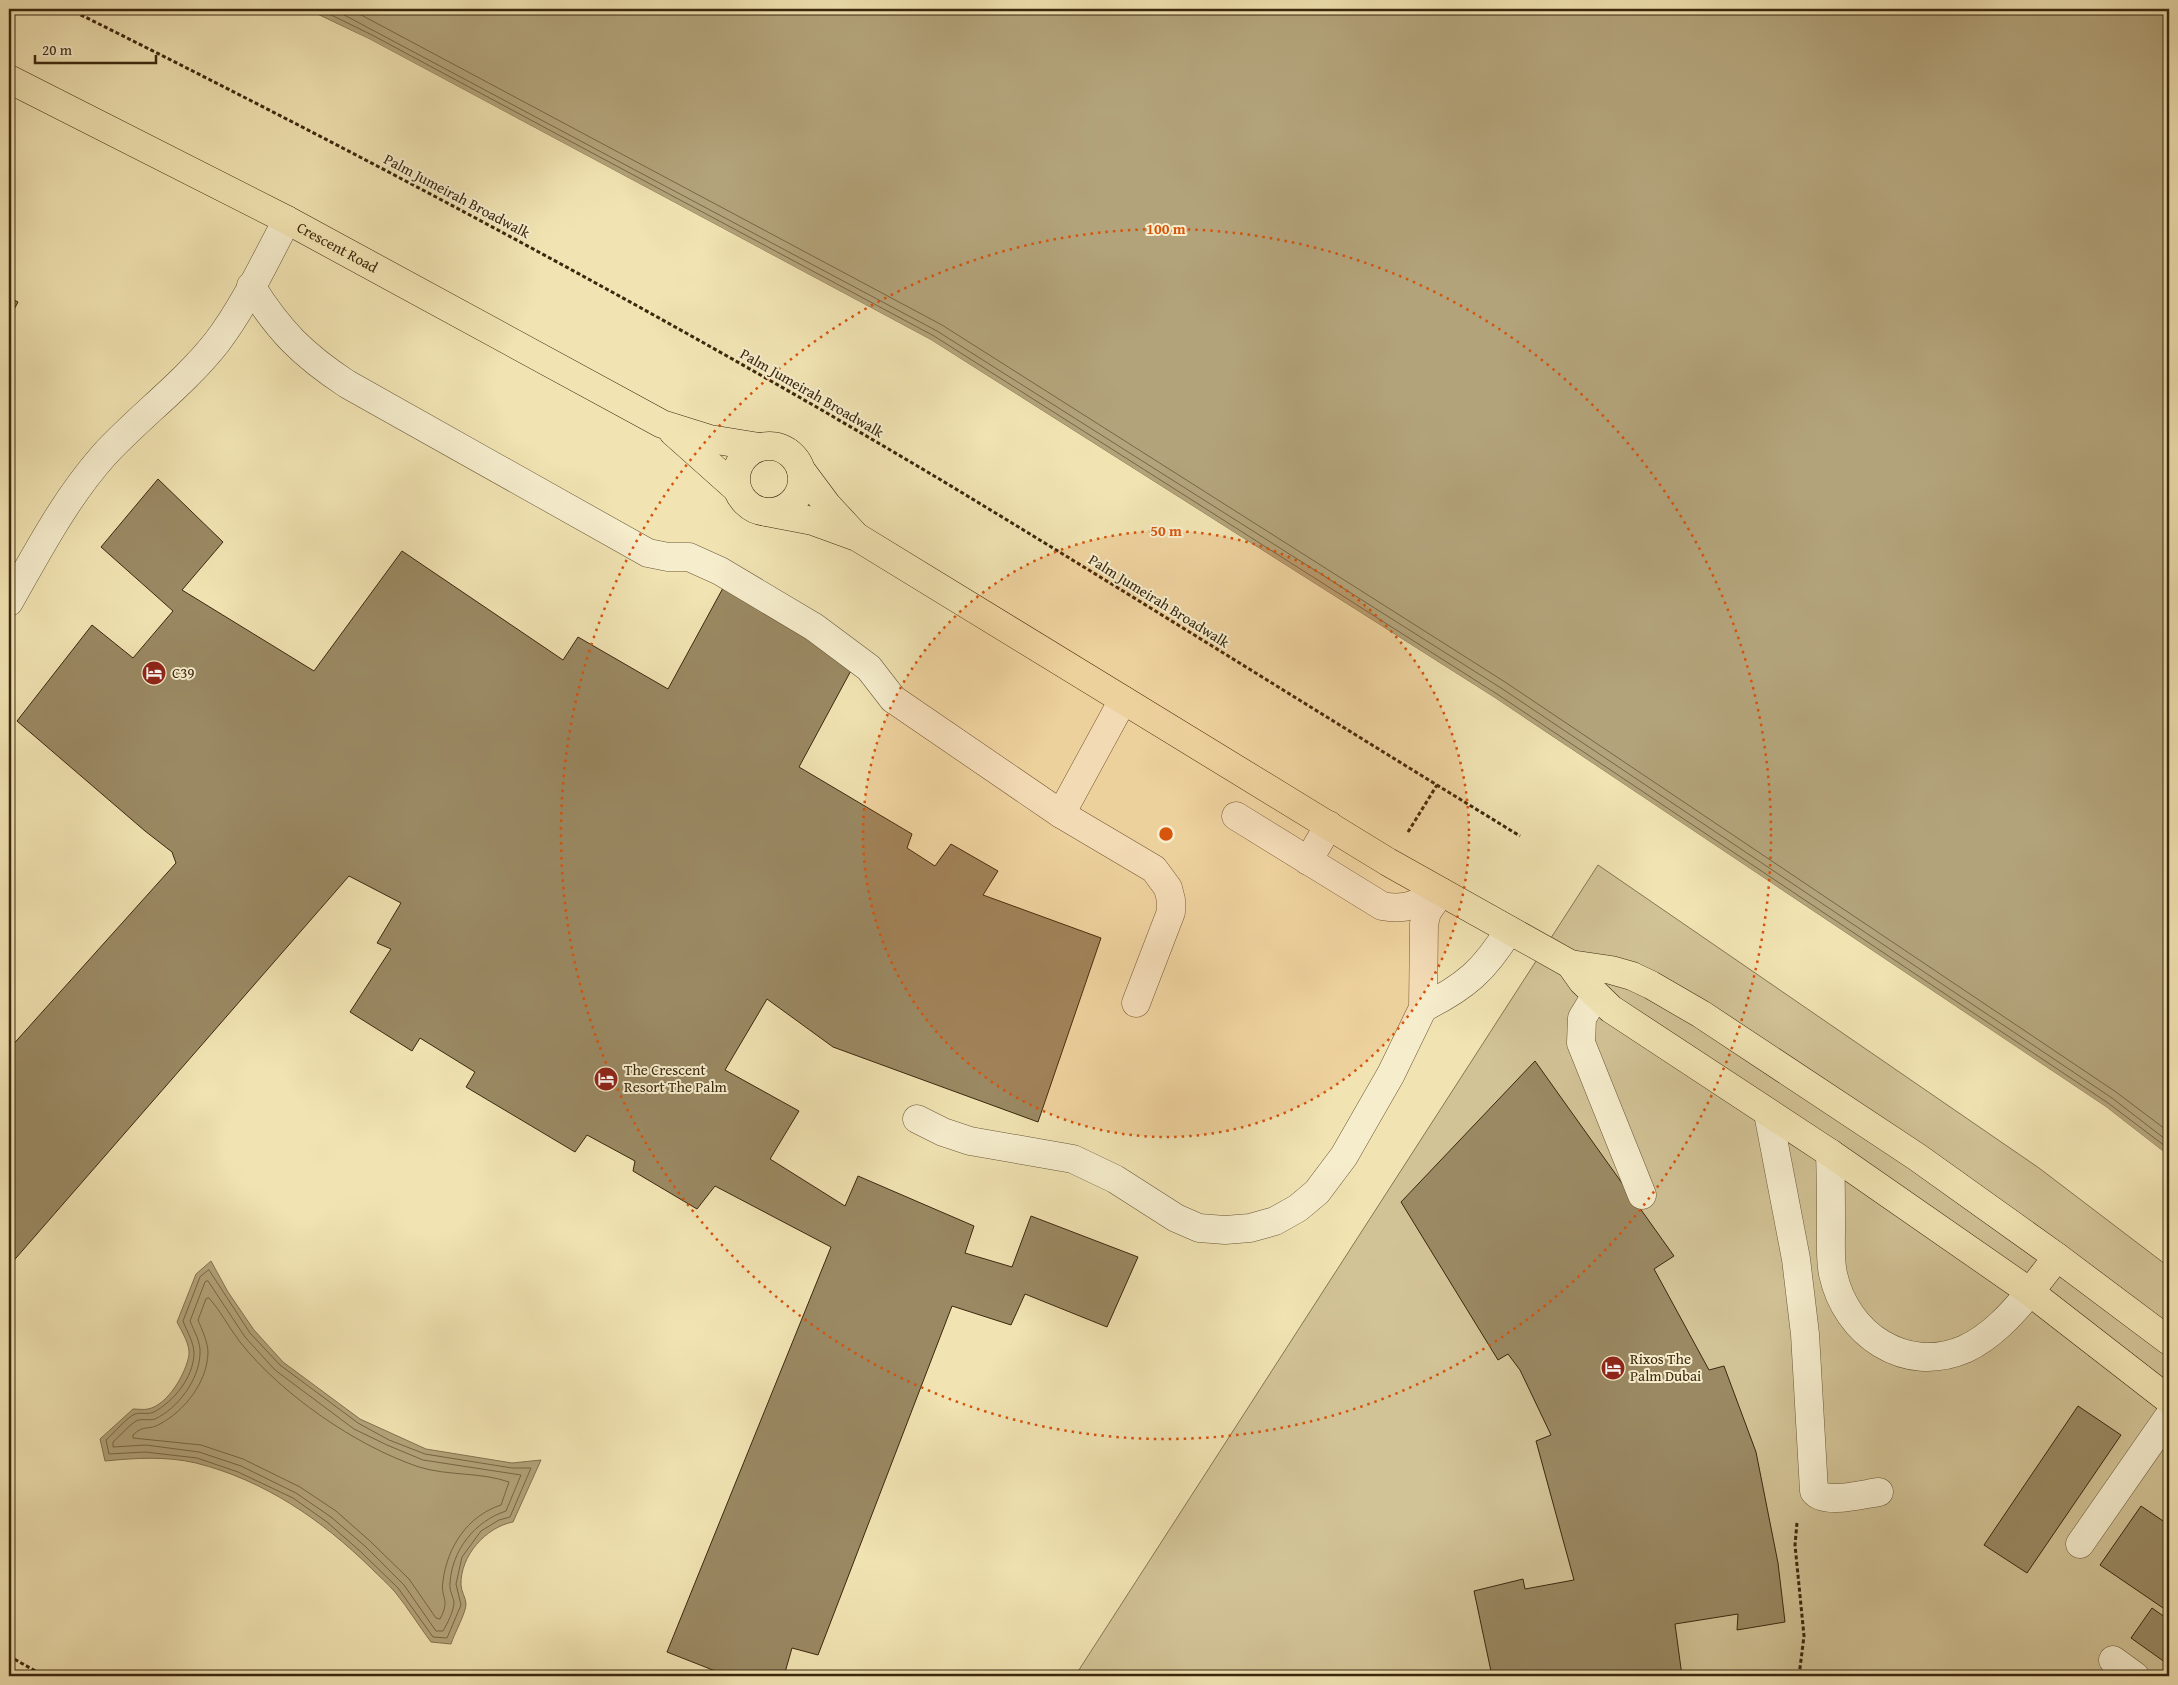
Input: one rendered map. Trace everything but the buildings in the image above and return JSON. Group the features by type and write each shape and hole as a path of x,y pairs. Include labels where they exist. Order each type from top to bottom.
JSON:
{"main road":[{"name":"Crescent Road","path":"9,79 287,220 662,424"},
{"path":"662,424 710,439 759,448"},
{"path":"662,424 737,489 748,505 757,510 813,521 858,537 1122,700 1438,891 1570,964 1604,969 1632,976 1701,1014 1893,1140 2057,1257 2169,1341"},
{"path":"737,489 738,468 750,452 770,446 780,448 797,460 801,470 827,505 858,537"},
{"path":"766,512 777,512 795,500 802,480 801,470"},
{"path":"1570,964 1596,996 1628,1021 1830,1153 2030,1292 2169,1400"},
{"path":"2030,1292 2057,1257"}],"lane":[{"path":"9,602 54,522 85,477 106,453 200,362 232,319 287,220"},
{"path":"251,286 269,315 292,342 318,364 340,379 648,553 668,557 689,557 720,570 783,607 814,627 869,668 893,699 1061,814 1154,869 1168,888 1171,912 1136,1003"},
{"path":"1061,814 1122,700"},
{"path":"1236,816 1382,906 1406,908 1438,891"},
{"path":"1308,861 1329,825"},
{"path":"917,1119 943,1132 970,1141 1072,1159 1115,1179 1176,1218 1199,1228 1225,1230 1250,1228 1275,1221 1298,1208 1318,1192 1368,1118 1422,1008 1424,924 1438,891"},
{"path":"1422,1008 1450,995 1473,977 1494,956 1509,930"},
{"path":"1596,996 1582,1018 1581,1043 1642,1195"},
{"path":"1768,1113 1796,1259 1805,1334 1814,1491 1817,1495 1827,1499 1878,1492"},
{"path":"1830,1153 1833,1273 1842,1301 1858,1326 1881,1345 1908,1356 1937,1357 1965,1349 1989,1334 2012,1315 2030,1292"},
{"path":"2080,1544 2169,1416"},
{"path":"2113,1660 2136,1676"}],"path":[{"name":"Palm Jumeirah Broadwalk","path":"70,9 186,67 544,255 747,368 940,480 1520,836"},
{"path":"1388,862 1437,785"},
{"path":"1799,1676 1804,1636 1794,1546 1795,1530 1799,1516 1814,1491"},
{"path":"9,1656 44,1676"}],"shaded area":[{"path":"1598,865 2039,1168 2169,1267 2169,1676 1075,1676"}],"water":[{"path":"307,9 2169,9 2169,1156 2106,1107 1495,698 931,340 369,39"},
{"path":"211,1261 228,1292 254,1330 283,1362 360,1419 426,1449 512,1463 541,1460 513,1522 503,1525 484,1536 465,1564 461,1585 466,1602 465,1608 451,1644 431,1642 395,1592 352,1550 312,1518 268,1491 221,1470 196,1463 151,1458 105,1461 100,1439 133,1409 148,1409 162,1401 169,1395 180,1379 189,1351 177,1322 196,1274"}],"pier":[{"path":"305,9 369,39 931,340 1495,698 2106,1107 2169,1156 2169,1158 2104,1109 1493,700 930,343"}],"place":[{"name":"C39","path":"154,673"},
{"name":"The Crescent Resort The Palm","path":"606,1079"},
{"name":"Rixos The Palm Dubai","path":"1613,1368"}]}
